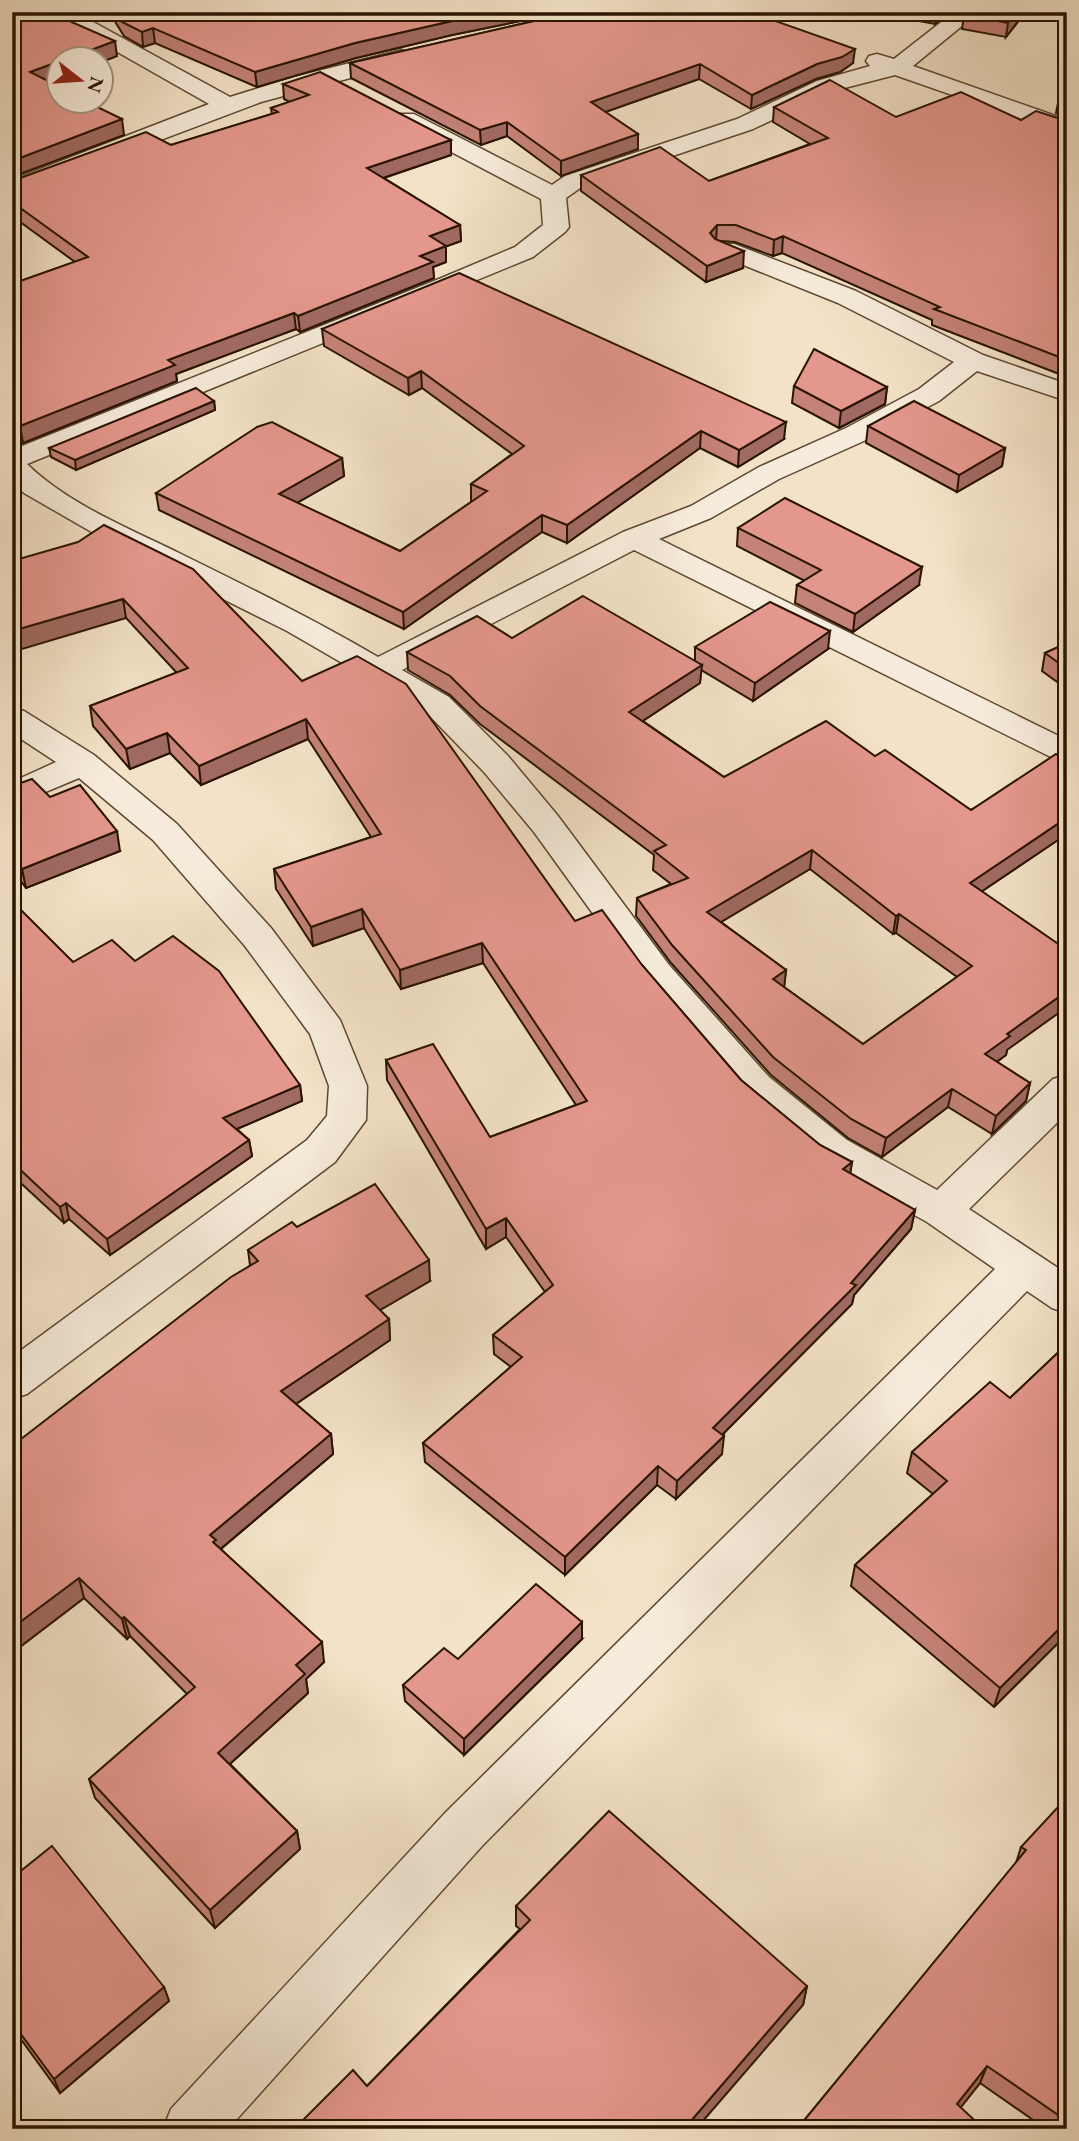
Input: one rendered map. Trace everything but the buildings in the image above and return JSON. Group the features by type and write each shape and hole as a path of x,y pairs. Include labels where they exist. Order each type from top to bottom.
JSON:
{"street":[{"path":"58,12 229,106"},
{"path":"553,195 574,181 745,124 825,86 854,76 897,68 968,12"},
{"path":"12,190 229,106 363,64 425,52"},
{"path":"860,55 1067,128"},
{"path":"323,76 348,89"},
{"path":"384,108 553,195"},
{"path":"553,195 556,227 524,252 12,462 34,487 120,536 298,624 375,671 437,704 496,764 546,824 656,974 755,1087 834,1151 941,1210 1067,1296"},
{"path":"725,249 847,297 973,361 1067,393"},
{"path":"375,671 634,538 701,512 769,473 856,435 929,395 973,361"},
{"path":"634,538 1067,754"},
{"path":"12,718 82,763 165,832 258,937 327,1030 348,1086 346,1120 321,1151 12,1381"},
{"path":"12,795 82,763"},
{"path":"941,1210 1067,1088"},
{"path":"191,2129 464,1829 1023,1268"}]}
